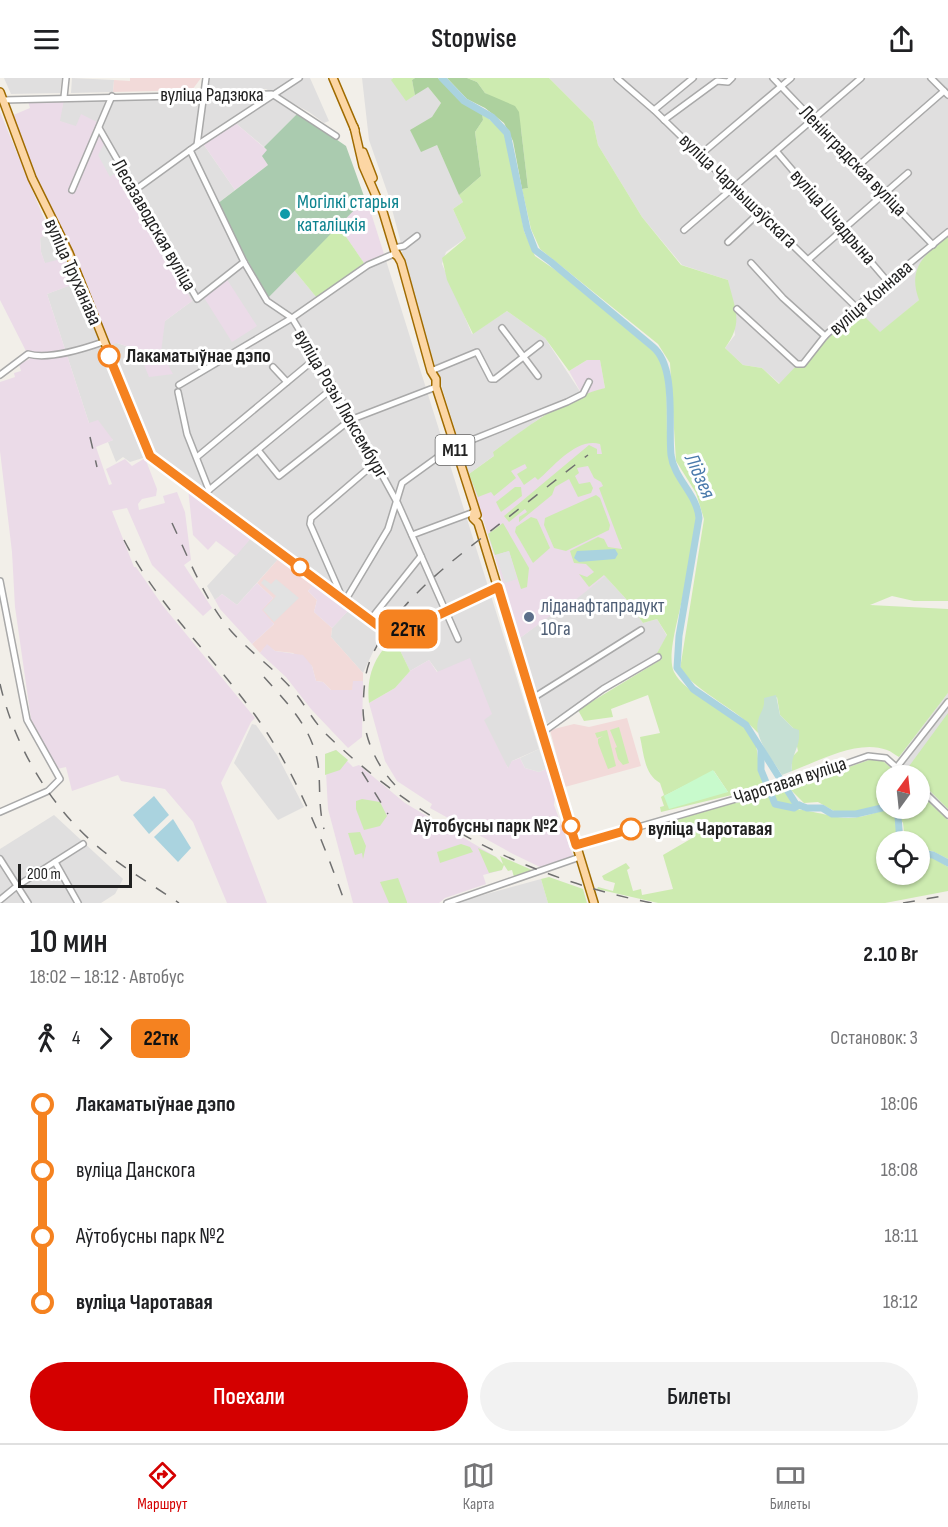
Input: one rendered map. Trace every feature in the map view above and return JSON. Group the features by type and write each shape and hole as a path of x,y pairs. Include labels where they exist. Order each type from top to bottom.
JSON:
{"main road":[{"name":"М11","path":"333,78 354,127 363,166 401,262 402,273 431,371 436,379 436,387 454,447 474,512 478,517 594,903"},
{"name":"М11","path":"339,78 343,98"},
{"name":"вуліца Труханава","path":"2,96 32,178 69,253 150,456 207,492 370,620 393,633 407,630 444,612"},
{"path":"444,612 498,587"}],"street":[{"path":"64,97 66,78"},
{"path":"197,145 206,78"},
{"path":"135,190 197,145 298,78"},
{"path":"654,110 693,78"},
{"path":"664,120 717,81 728,82 732,78"},
{"name":"Ленінградская вуліца","path":"773,78 933,245"},
{"path":"700,155 791,78"},
{"path":"684,230 861,78"},
{"path":"858,166 946,93 931,78"},
{"name":"вуліца Чарнышэўскага","path":"620,79 809,259 856,307"},
{"name":"вуліца Радзюка","path":"2,96 272,94 336,136"},
{"path":"72,189 112,96"},
{"name":"Лесазаводская вуліца","path":"99,128 196,299 244,262"},
{"name":"вуліца Розы Люксембург","path":"190,150 244,262 267,301 292,318 334,387 398,504 444,612 459,639"},
{"name":"вуліца Шчадрына","path":"777,152 888,282"},
{"path":"809,259 908,173"},
{"path":"728,242 760,212"},
{"name":"вуліца Коннава","path":"737,309 796,364 803,364 825,336 856,307 948,232"},
{"path":"334,387 207,492 197,457 187,434 178,389 348,282 368,265 404,246 417,236"},
{"path":"751,263 783,298 825,336"},
{"path":"502,328 538,376"},
{"path":"0,375 28,354 43,356 77,351 103,342"},
{"path":"431,371 477,352 491,379 495,379 540,344"},
{"path":"197,457 316,358"},
{"path":"273,367 287,382"},
{"path":"344,600 388,529 398,504 402,483 425,464 454,447 583,394 589,382"},
{"path":"258,450 279,476 350,420 436,387"},
{"path":"344,600 310,524 311,518 375,463"},
{"path":"412,535 474,512"},
{"path":"370,620 421,556"},
{"path":"0,581 27,720 60,779 48,791 0,812"},
{"path":"532,698 641,630"},
{"path":"543,732 603,689 658,657"},
{"path":"899,765 948,702"},
{"name":"Чаротавая вуліца","path":"576,845 791,783 868,756 882,756 894,765"},
{"path":"930,798 948,815"},
{"path":"0,900 17,886 83,844"},
{"path":"447,903 580,857"},
{"path":"0,859 28,903"},
{"path":"55,862 78,903"}],"shaded area":[{"path":"4,78 62,78 60,93 11,94"},
{"path":"72,78 114,80 113,92 71,93"},
{"path":"130,78 201,78 192,90 113,92 114,80 130,81"},
{"path":"210,78 310,78 329,121 324,123 309,112 266,89 208,90"},
{"path":"362,78 393,78 428,87 441,103 433,117 437,145 463,202 453,209 466,238 446,252 442,264 472,334 507,311 545,338 583,396 543,416 493,452 495,455 469,474 400,254 403,251 388,194 369,140"},
{"path":"549,78 948,78 948,235 919,300 880,333 857,310 806,366 797,366 780,384 762,368 743,365 725,348 735,335 728,280 682,265 642,217 598,145 593,122"},
{"path":"270,94 298,113 264,147 233,121 202,142 235,190 217,204 268,298 294,270 317,298 364,263 384,254 539,749 512,761 509,769 429,660 410,671 394,638 382,625 151,451 146,457 130,462 123,457 116,462 108,442 113,440 89,423 47,294 73,284 45,264 40,237 58,229 117,343 138,350 165,321 192,301 95,128 73,126 59,121 64,99"},
{"path":"64,99 60,121 76,126 81,114 97,122 95,128 192,301 165,321 161,352 173,374 149,377 138,350 117,343 108,346 11,116 30,108 28,101"},
{"path":"0,112 50,233 40,238 45,263 65,258 74,284 47,294 89,423 98,420 113,440 96,447 109,485 112,484 106,469 125,459 132,466 145,458 157,489 156,496 142,499 138,504 139,510 165,503 163,496 177,492 185,512 191,560 184,565 212,608 203,616 152,565 127,508 112,511 134,567 255,718 221,783 267,903 227,903 193,822 165,789 121,781 118,775 72,791 66,767 57,769 31,719 15,607 12,552 0,451 0,382 15,377 14,373 21,371 19,364 30,359 0,300"},
{"path":"233,121 267,150 268,165 235,190 202,142"},
{"path":"104,144 120,170 110,177 98,155"},
{"path":"366,197 384,254 364,263 338,225"},
{"path":"226,278 257,326 232,342 203,296"},
{"path":"587,360 600,360 605,388 583,396 569,371"},
{"path":"543,416 593,419 614,494 606,497 625,560 574,601 520,638 469,474 494,456 493,452"},
{"path":"188,488 251,538 236,556 216,541 208,550 193,535"},
{"path":"253,536 280,557 237,605 222,594 215,600 207,586"},
{"path":"509,551 517,579 505,583 496,555"},
{"path":"280,557 315,583 308,591 317,600 314,612 332,628 331,637 363,673 363,681 354,681 353,690 331,690 323,682 316,681 312,666 293,653 275,651 267,645 260,653 252,644 274,624 261,610 273,598 257,583"},
{"path":"604,575 627,600 643,623 657,619 667,636 657,653 546,724 520,638"},
{"path":"264,579 271,584 276,579 299,598 274,622 263,610 276,596 261,583"},
{"path":"257,583 273,598 262,610 274,624 252,644 220,609 215,600 222,594 237,605"},
{"path":"315,583 350,609 332,628 314,612 317,600 308,591"},
{"path":"350,609 382,633 363,673 331,637 332,628"},
{"path":"267,644 275,651 303,655 312,666 316,681 323,682 331,690 352,690 353,681 363,681 362,737 348,748 311,709 286,677 260,653"},
{"path":"470,658 492,714 484,720 508,768 512,761 520,758 525,768 539,772 546,769 555,797 554,805 573,856 540,867 513,854 430,808 432,804 397,781 385,761 369,703 395,688 410,671 429,660 437,672"},
{"path":"948,693 948,820 930,803 930,765 893,765"},
{"path":"627,718 641,766 565,787 550,730 574,724 589,727"},
{"path":"252,724 256,725 277,755 304,807 278,820 234,763"},
{"path":"539,749 546,769 539,772 525,768 520,758"},
{"path":"336,750 353,767 359,765 405,803 496,857 502,870 483,875 486,884 445,898 439,903 353,903 328,809 325,754"},
{"path":"54,815 123,879 115,894 101,903 0,903 0,849"},
{"path":"541,879 548,903 454,903"}],"green space":[{"path":"393,78 415,78 412,80 415,95 406,101 391,80"},
{"path":"438,78 464,104 482,113 483,120 475,132 481,176 459,195 437,145 421,152 410,130 432,117 441,103 428,87 415,95 412,80"},
{"path":"447,78 467,78 477,82 485,93 515,106 519,112 528,188 522,189 513,141 504,123 485,108 467,99"},
{"path":"467,78 549,78 593,122 598,145 642,217 681,265 728,280 736,323 731,339 725,348 743,365 762,368 779,384 797,365 806,366 809,358 857,309 880,332 919,300 915,279 920,263 948,235 948,601 914,601 892,596 870,605 948,609 948,693 899,757 887,750 864,747 839,753 792,771 792,757 798,751 793,728 780,715 777,697 763,713 758,733 739,716 698,687 680,669 704,519 696,493 676,461 670,363 658,344 540,249 531,229 522,189 528,188 521,129 518,122 498,100 485,93 477,82"},
{"name":"Могілкі старыя каталіцкія","path":"298,113 346,146 365,199 268,298 217,204 268,165 262,156 267,150 264,147"},
{"path":"482,113 506,134 524,231 535,256 570,280 660,357 666,383 670,462 690,497 697,519 694,547 674,634 672,665 679,680 728,714 751,735 757,749 760,770 767,785 765,787 661,812 660,807 664,806 661,797 664,795 660,783 648,769 640,737 660,733 648,695 611,709 613,717 584,721 578,710 662,659 657,653 667,635 657,619 643,623 627,600 604,575 589,587 579,574 587,577 594,572 586,564 574,563 570,551 598,537 604,539 608,547 622,549 599,488 603,486 594,478 588,466 577,468 579,473 575,476 579,484 590,482 593,488 591,493 578,497 569,479 555,487 552,495 519,522 519,517 527,512 525,509 509,522 504,516 589,445 597,449 597,454 602,454 600,444 591,443 574,449 538,480 535,477 524,485 517,474 527,468 525,464 511,471 516,478 494,496 491,492 478,497 469,474 494,456 493,452 561,406 605,388 600,360 587,360 569,371 545,338 507,311 473,334 447,280 442,258 466,238 453,209 463,202 459,195 481,176 475,132 483,120","holes":["714,771 728,792 664,796"]},
{"path":"338,225 364,263 317,298 294,270"},
{"path":"515,487 521,487 522,496 501,512 496,502"},
{"path":"596,495 600,498 610,525 609,530 566,551 554,548 544,525 545,518"},
{"path":"531,517 537,519 550,548 533,563 515,532 516,527"},
{"path":"503,523 529,568 527,587 521,589 509,551 495,555 488,534"},
{"path":"394,638 410,671 395,688 369,703 369,684 373,668 381,652"},
{"path":"776,695 780,715 793,728 799,730 792,771 782,775 761,742 757,727 764,698"},
{"path":"948,713 948,809 930,791 930,765 910,765"},
{"path":"619,727 629,763 623,765 618,759 615,748 617,747 610,730"},
{"path":"607,730 616,766 608,769 598,743 598,739 603,736 597,738 595,733"},
{"path":"336,750 348,760 340,770 325,775 325,754"},
{"path":"869,760 882,760 888,765 876,765 876,807 859,811 834,811 818,802 804,803 789,788"},
{"path":"713,770 728,792 669,809 664,796"},
{"path":"784,788 797,805 775,803 772,792"},
{"path":"768,793 775,807 800,809 844,818 876,813 876,819 895,819 897,831 876,831 876,885 930,885 930,856 948,867 948,891 885,903 658,903 597,889 598,887 613,891 615,883 604,880 602,876 626,863 630,868 627,870 633,891 641,889 642,895 673,889 663,855 694,837 692,833 682,837 679,828 670,830 667,822"},
{"path":"362,799 380,802 387,816 380,826 364,830 356,809 356,801"},
{"path":"930,803 948,820 948,859 930,851 930,831 904,831 900,819 930,819"},
{"path":"360,832 366,846 363,859 362,853 355,855 348,833"},
{"path":"461,844 470,847 473,852 440,863 437,852"},
{"path":"478,848 496,857 503,864 500,856 532,870 514,877 512,870 508,871 504,865 502,870 489,873"},
{"path":"549,877 583,889 587,903 548,903 541,879"},
{"path":"398,878 407,903 389,903 380,882"}],"water":[{"path":"615,549 618,554 615,559 579,562 574,558 577,551"},
{"path":"154,796 169,815 149,834 133,815"},
{"path":"173,819 191,848 178,862 154,837"}],"waterway":[{"name":"Лідзея","path":"442,78 464,101 492,117 507,133 527,229 535,250 653,347 661,356 666,368 670,397 671,455 676,472 694,501 699,518 679,636 677,668 693,689 746,725 796,804 807,808 822,808 832,814 856,814 876,809"},
{"path":"761,750 761,770 775,804 794,808 799,805"},
{"name":"Лідзея","path":"898,819 899,831"},
{"name":"Лідзея","path":"930,855 948,863"}],"railway":[{"path":"90,437 97,467"},
{"path":"395,785 382,768 372,749 365,729 363,707 367,670 382,637 411,600 446,566 588,455"},
{"path":"172,523 213,607 231,631 290,687 326,734 361,765 398,794 437,819 519,862 562,879 652,903"},
{"path":"124,540 169,609 238,693 270,737 306,806 345,903"},
{"path":"264,677 300,720 313,745 319,773 320,808 324,829"},
{"path":"0,684 15,731 26,754 38,776 68,817 103,851 179,903"},
{"path":"362,772 388,814"},
{"path":"903,903 948,895"}],"bus line":[{"name":"22тк","path":"109,356 150,456 387,631 393,633 407,630 498,587 576,845 631,829"}],"place":[{"name":"Могілкі старыя каталіцкія","path":"285,214"},
{"name":"Лакаматыўнае дэпо","path":"109,356"},
{"name":"ліданафтапрадукт 10га","path":"529,617"},
{"name":"Аўтобусны парк №2","path":"571,826"},
{"name":"вуліца Чаротавая","path":"631,829"}]}
